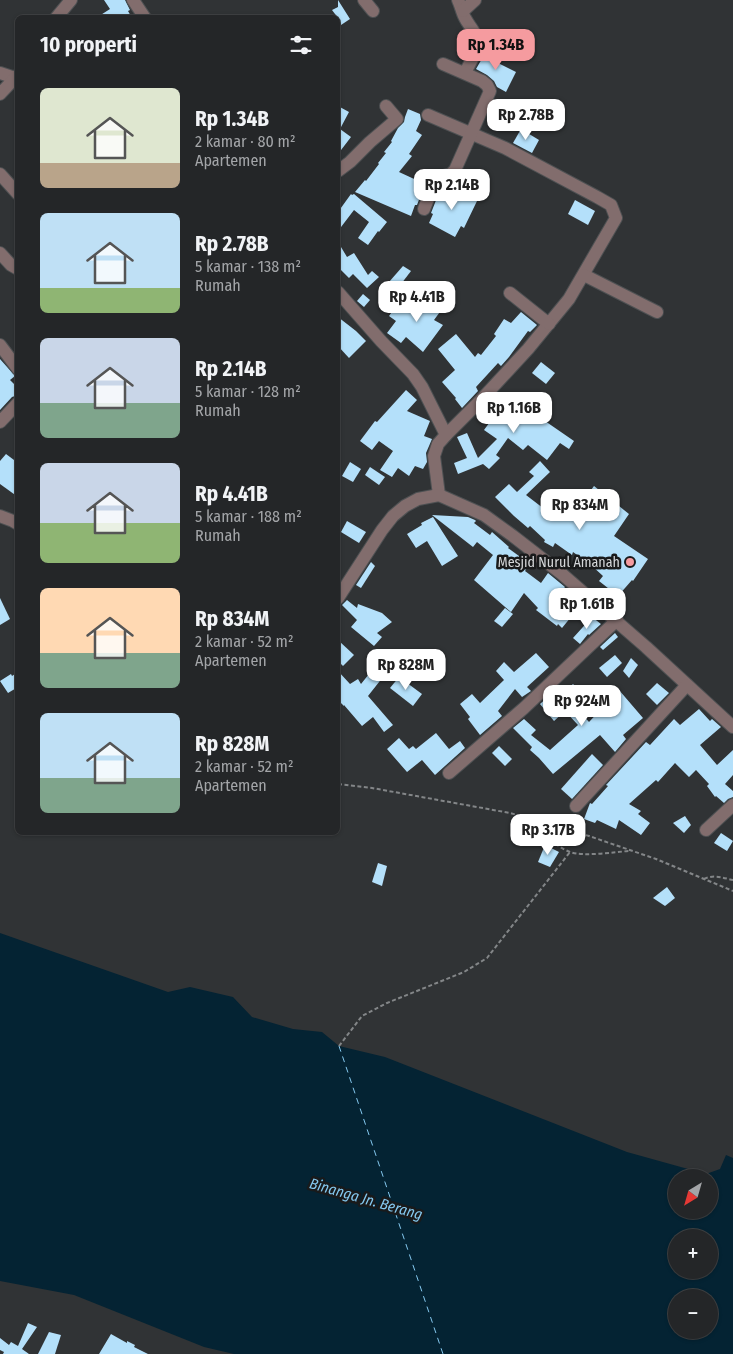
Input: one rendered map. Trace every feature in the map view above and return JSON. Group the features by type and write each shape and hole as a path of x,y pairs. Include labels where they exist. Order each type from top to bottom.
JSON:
{"street":[{"path":"58,15 71,0"},
{"path":"133,0 143,15"},
{"path":"364,0 372,11"},
{"path":"465,73 475,50 477,40 461,6 475,0"},
{"path":"424,209 436,178 453,173 490,91 487,85 443,64"},
{"path":"0,73 15,76"},
{"path":"0,94 15,77"},
{"path":"340,169 397,119 386,106"},
{"path":"428,115 505,148 611,205 616,218 570,299 479,402 438,444 434,456 438,495"},
{"path":"0,174 15,191"},
{"path":"0,253 15,267"},
{"path":"584,275 657,312"},
{"path":"510,293 549,324"},
{"path":"340,294 413,374 422,387 446,435"},
{"path":"0,346 15,365"},
{"path":"0,422 15,406"},
{"path":"340,595 393,516 405,506 418,499 438,495 484,516 555,568 617,620 733,727"},
{"path":"0,516 15,522"},
{"path":"449,773 524,708 617,620"},
{"path":"576,806 687,685"},
{"path":"706,830 733,804"}],"path":[{"path":"340,784 372,788 510,813 588,836 656,859 733,891"},
{"path":"525,818 560,847 570,852 588,854 632,851"},
{"path":"340,1046 362,1016 387,1003 464,972 487,958 570,852"},
{"path":"704,879 710,876 718,876 733,880"}],"water":[{"name":"Binanga Jn. Berang","path":"0,933 168,992 190,987 233,997 252,1017 293,1029 322,1032 339,1046 385,1057 627,1152 688,1169 668,1169 668,1219 718,1219 718,1170 726,1155 733,1158 733,1354 234,1354 204,1347 74,1295 0,1281"}],"building":[{"path":"104,0 125,0 130,15 101,15 110,9"},
{"path":"338,0 350,19 340,26 340,15 336,15 332,10 338,7"},
{"path":"487,50 497,55 494,61 516,72 506,92 497,87 494,81 487,75 476,69"},
{"path":"340,107 349,112 340,129"},
{"path":"408,109 420,114 421,120 416,131 422,135 409,154 412,156 399,172 425,184 411,216 355,192 379,164 398,128 404,122"},
{"path":"340,129 351,137 340,151"},
{"path":"521,129 539,140 532,153 513,143"},
{"path":"442,185 477,201 464,228 461,226 455,237 429,223"},
{"path":"351,194 354,194 387,222 368,245 358,238 369,222 354,210 340,228 340,209"},
{"path":"575,200 595,211 588,225 568,214"},
{"path":"340,245 347,257 354,253 368,275 372,271 379,277 367,288 353,274 349,278 340,269"},
{"path":"403,266 411,271 398,288 389,282"},
{"path":"363,294 370,300 364,307 357,301"},
{"path":"429,296 445,305 434,320 443,325 423,352 406,337 401,343 387,333 396,321 389,316 399,302 408,309 414,299 424,306"},
{"path":"521,312 537,325 530,332 528,331 501,366 498,363 476,387 478,391 462,408 442,382 455,370 438,349 456,334 475,357 478,353 481,355 496,336 494,334 504,319 511,323"},
{"path":"340,319 366,341 349,358 340,348"},
{"path":"0,359 15,376 10,380 15,385 15,396 0,410"},
{"path":"541,362 555,373 546,384 532,373"},
{"path":"406,390 417,400 407,411 430,421 424,436 432,439 426,453 427,462 423,469 415,466 409,476 398,468 392,477 380,470 393,451 379,441 372,450 360,441 375,421 377,422"},
{"path":"514,392 539,414 545,408 551,415 545,421 574,441 569,449 560,443 547,460 528,445 523,450 508,438 496,455 500,458 489,469 483,464 458,474 454,463 467,458 457,437 467,433 478,458 497,439 484,430 495,415 490,410 498,401 502,406"},
{"path":"6,454 15,461 15,495 0,484 0,461"},
{"path":"540,461 550,472 526,495 556,518 566,505 577,513 594,486 629,514 614,536 648,559 633,581 618,596 599,581 603,576 591,565 573,552 572,555 555,543 553,547 544,542 545,540 530,526 528,528 495,497 509,484 517,492 534,476 529,472"},
{"path":"350,462 361,469 353,482 342,476"},
{"path":"370,467 385,477 379,485 365,475"},
{"path":"432,515 468,517 475,520 474,523 490,535 492,532 508,548 530,564 525,571 541,583 548,573 565,587 562,591 580,606 562,628 536,610 538,608 524,593 511,612 474,580 493,555 477,542 473,547"},
{"path":"433,517 458,556 442,566 427,541 416,548 407,534 422,525 421,523"},
{"path":"347,521 366,532 359,543 341,532"},
{"path":"371,562 375,566 361,588 356,585"},
{"path":"0,598 10,619 0,625"},
{"path":"347,600 357,608 358,604 382,613 392,622 377,633 382,637 374,646 351,627 357,620 342,605"},
{"path":"505,608 513,614 502,627 494,621"},
{"path":"592,617 601,624 588,634 580,644 573,638"},
{"path":"615,633 618,637 603,650 600,647"},
{"path":"340,642 354,655 343,666 340,663"},
{"path":"536,653 549,667 527,687 531,691 522,697 515,689 498,711 502,716 480,735 460,704 472,694 480,703 504,680 496,671 504,662 514,672"},
{"path":"615,655 622,663 607,677 599,668"},
{"path":"631,658 638,665 629,678 623,671"},
{"path":"373,669 383,677 368,696 393,725 384,732 373,717 362,726 340,702 340,673 350,684 358,679 361,684"},
{"path":"11,674 12,676 15,674 15,689 8,693 0,681"},
{"path":"399,677 422,694 413,706 390,688"},
{"path":"657,683 669,693 657,705 646,694"},
{"path":"573,684 585,696 575,706 589,722 619,690 643,718 623,735 626,739 615,752 600,735 553,774 530,750 532,747 513,728 524,719 536,730 531,735 550,750 578,725 565,711 554,721 540,704 549,696 554,702"},
{"path":"699,709 710,721 712,719 721,727 700,745 717,765 733,750 733,775 725,784 733,791 733,797 724,803 715,797 707,786 709,784 696,770 689,777 675,763 658,782 656,780 629,804 641,811 638,814 650,823 641,835 619,820 616,829 597,820 595,823 584,819 590,803 592,804 608,786 606,785 646,742 650,745 674,719 680,725"},
{"path":"436,733 449,749 460,741 465,748 435,775 422,760 407,772 387,749 399,738 409,749 413,746 416,749"},
{"path":"499,746 512,759 505,766 492,753"},
{"path":"592,754 603,765 572,799 561,789"},
{"path":"685,816 691,825 684,833 673,823"},
{"path":"721,833 733,841 727,851 714,843"},
{"path":"545,845 559,852 550,867 538,862"},
{"path":"378,863 387,866 382,886 372,882"},
{"path":"667,887 675,898 665,906 653,898"},
{"path":"28,1323 37,1327 22,1349 29,1354 3,1354 4,1352 0,1350 0,1338 9,1345 11,1342 18,1346"},
{"path":"49,1332 61,1335 55,1354 38,1354"},
{"path":"111,1334 127,1343 127,1341 135,1345 134,1347 148,1354 99,1354"}],"ferry route":[{"path":"339,1046 443,1354"}],"place":[{"name":"Mesjid Nurul Amanah","path":"630,562"}]}
